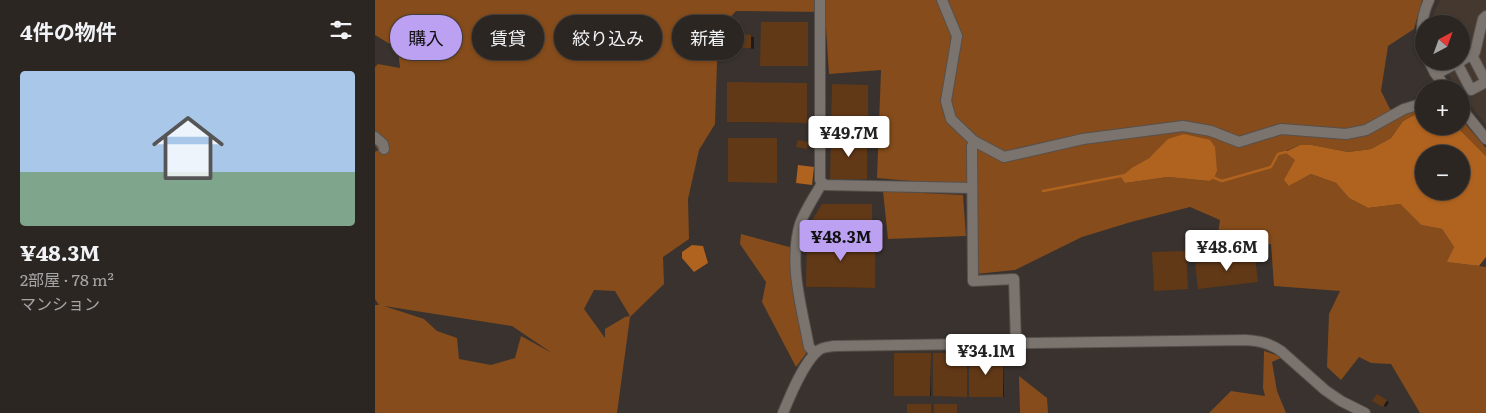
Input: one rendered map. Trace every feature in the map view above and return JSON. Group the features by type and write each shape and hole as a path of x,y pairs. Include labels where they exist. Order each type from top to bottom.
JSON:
{"street":[{"path":"820,0 820,180 822,183 826,185 971,188"},
{"path":"942,0 957,36 946,101 951,119 974,141 1004,157 1083,139 1183,126 1211,132 1239,142 1281,129 1346,134 1366,130 1404,109 1415,105"},
{"path":"1424,15 1429,0"},
{"path":"1463,70 1471,90 1486,82 1472,55 1475,52 1483,19 1486,16"},
{"path":"1434,70 1440,80"},
{"path":"1436,74 1444,70"},
{"path":"1470,119 1486,139"},
{"path":"375,137 383,144 384,149"},
{"path":"974,141 972,146 971,188 973,281 1014,280 1016,344"},
{"path":"815,353 809,347 796,276 796,244 803,217 822,183"},
{"path":"783,413 795,386 815,353 821,348 834,346 1246,340 1263,342 1281,350 1325,390 1365,413"}],"shaded area":[{"path":"375,0 1422,0 1418,15 1415,15 1414,29 1388,46 1381,91 1390,109 1406,112 1415,110 1415,115 1403,121 1391,138 1371,149 1348,152 1312,145 1300,145 1286,151 1296,160 1289,186 1311,174 1336,183 1349,198 1368,208 1400,204 1421,225 1442,229 1454,247 1448,262 1486,267 1486,413 1420,413 1391,364 1371,363 1359,357 1341,380 1327,367 1329,314 1340,291 1274,286 1271,244 1216,249 1220,220 1190,207 1082,237 1015,270 976,274 967,186 877,178 881,70 829,74 825,12 736,11 732,15 672,15 672,60 717,60 715,124 699,150 688,199 689,239 663,257 664,284 630,317 617,413 375,413 375,305 379,305 375,299 375,152 378,150 375,145 375,67 378,64 400,68 399,60 462,60 462,15 390,15 390,44 375,35","holes":["1169,139 1209,181 1168,177 1125,183 1133,167 1149,158","594,290 615,291 630,316 605,329 605,338 584,309","384,306 512,326 552,353 521,336 515,358 491,365 459,359 457,338 437,331 424,319"]},
{"path":"1440,0 1486,0 1486,125 1470,105 1470,80 1452,80 1445,70 1470,70 1470,15 1433,15"},
{"path":"1415,115 1415,135 1465,135 1486,156 1486,257 1479,266 1447,262 1454,247 1442,229 1421,225 1400,204 1368,208 1349,198 1336,183 1311,174 1289,186 1284,180 1295,160 1285,152 1300,145 1312,145 1348,152 1371,149 1391,138 1403,121"},
{"path":"1470,129 1486,148 1486,156 1465,135 1470,135"},
{"path":"1184,134 1210,140 1215,147 1217,171 1214,178 1209,181 1168,177 1125,183 1121,177 1133,167 1149,158 1168,139"},
{"path":"798,165 814,167 812,185 796,183"},
{"path":"883,191 963,195 966,236 888,239"},
{"path":"741,234 793,248 791,272 808,351 796,367 762,302 766,282 740,244"},
{"path":"692,245 703,246 708,263 694,272 682,258 682,252"},
{"path":"1264,351 1283,357 1272,362 1277,391 1286,413 1209,413 1231,391 1265,396 1263,388"},
{"path":"1019,376 1047,398 1048,413 1020,413"}],"building":[{"path":"761,22 808,22 808,66 760,66"},
{"path":"744,34 751,35 751,48 744,48"},
{"path":"727,82 807,83 807,123 727,122"},
{"path":"832,84 868,85 868,132 831,131"},
{"path":"831,136 867,137 867,179 830,179"},
{"path":"728,138 777,138 777,183 728,182"},
{"path":"798,140 808,142 807,149 796,147"},
{"path":"822,204 872,204 872,228 808,227"},
{"path":"807,235 875,236 875,288 806,287"},
{"path":"1186,251 1188,289 1154,291 1152,252"},
{"path":"1255,256 1258,282 1198,289 1195,263"},
{"path":"894,353 931,353 930,396 894,396"},
{"path":"933,353 967,353 967,397 933,396"},
{"path":"969,354 1003,354 1003,397 969,397"},
{"path":"1377,394 1387,400 1383,407 1372,401"},
{"path":"907,404 931,404 931,413 907,413"},
{"path":"934,404 957,404 957,413 934,413"}],"waterway":[{"path":"1212,177 1222,181 1271,167 1278,154 1286,152"},
{"path":"1043,191 1126,175"}]}
